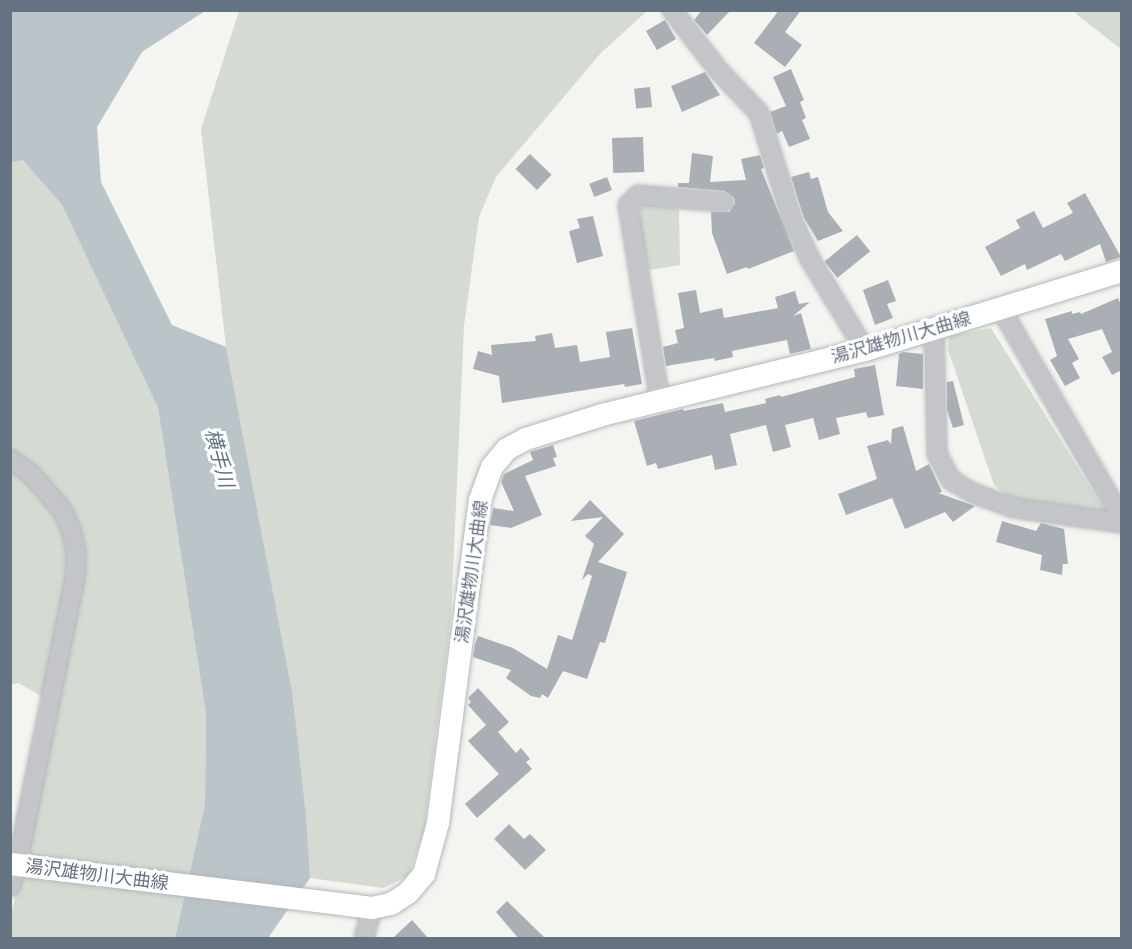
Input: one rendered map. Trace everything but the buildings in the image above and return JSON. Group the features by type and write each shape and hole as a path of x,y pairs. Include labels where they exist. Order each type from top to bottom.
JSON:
{"main road":[{"name":"湯沢雄物川大曲線","path":"17,865 372,908 391,904 408,893 424,874 438,824 480,500 492,467 507,449 526,439 660,401 865,350 1122,271"}],"street":[{"path":"672,10 719,71 759,113 793,222 810,259 865,350"},
{"path":"660,401 628,205 638,195 724,202"},
{"path":"1001,309 1122,521"},
{"path":"934,329 937,454 951,480 973,493 1014,508 1122,521"},
{"path":"10,459 32,475 62,510 71,529 76,552 75,578 17,865 10,887"},
{"path":"364,939 372,908"}],"shaded area":[{"path":"239,11 647,11 601,53 496,177 479,217 464,326 451,618 424,830 408,876 383,888 310,878 292,691 226,347 201,129"},
{"path":"1073,11 1121,11 1121,49 1080,17"},
{"path":"23,159 62,205 158,408 206,714 205,804 175,938 11,938 11,915 57,705 18,683 11,685 10,162"},
{"path":"648,204 679,209 680,265 649,270 638,217 640,208"},
{"path":"991,328 1107,514 1012,500 994,485 948,350 949,336"}],"water":[{"name":"横手川","path":"11,11 205,11 142,52 97,127 101,182 172,325 226,347 292,691 306,817 310,878 268,938 175,938 205,804 206,714 158,408 62,205 23,160 11,162"}]}
